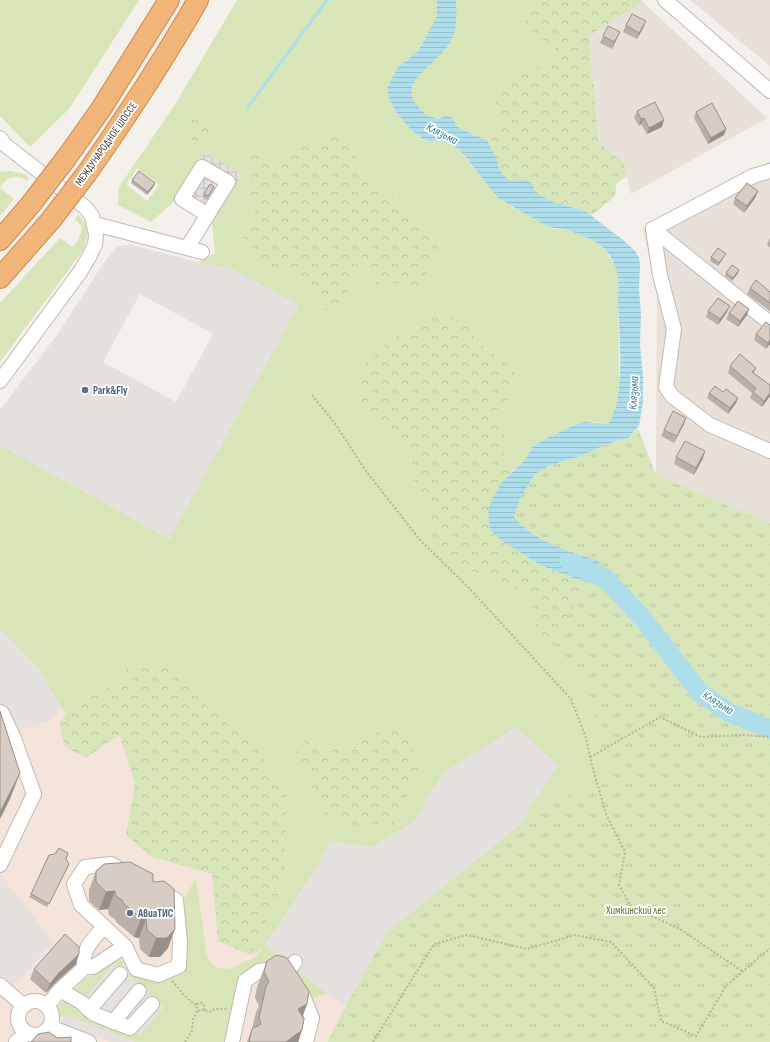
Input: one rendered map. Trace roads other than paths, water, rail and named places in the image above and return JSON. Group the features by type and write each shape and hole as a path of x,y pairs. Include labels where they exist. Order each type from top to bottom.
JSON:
{"highway":[{"path":"0,240 31,204 101,109 169,0"},
{"name":"МЕЖДУНАРОДНОЕ ШОССЕ","path":"0,278 52,220 87,173 122,123 198,0"}],"street":[{"path":"665,0 770,91"},
{"path":"0,381 80,272 95,244 96,235 95,224 92,216 86,208 1,144"},
{"path":"653,228 753,176 770,171"},
{"path":"187,248 208,215"},
{"path":"95,224 202,252"},
{"path":"653,228 770,323"},
{"path":"653,228 660,275 674,329 666,387 672,396 710,425 770,451"},
{"path":"0,712 13,736 34,794 0,865"},
{"path":"130,875 111,864 85,867 74,884 81,906 125,946 136,969 158,974 180,966 180,942 176,900 143,882"},
{"path":"85,967 84,953 92,940 104,927"},
{"path":"47,1006 60,990 85,967 93,968 125,946"},
{"path":"232,1042 245,981 260,971 291,967 312,1018 306,1042"},
{"path":"89,1010 120,974"},
{"path":"0,985 24,1006"},
{"path":"60,990 81,1002 94,1014 130,1028 152,1004"},
{"path":"113,1022 139,991"},
{"path":"33,1002 38,1002 47,1006 52,1016 50,1027 42,1034 32,1035 27,1033 20,1025 18,1020 21,1010 24,1006 33,1002"},
{"path":"50,1027 89,1042"},
{"path":"16,1042 27,1033"}],"water":[{"path":"437,0 456,0 455,28 450,43 445,50 416,79 412,87 412,96 416,104 428,115 438,119 446,116 453,118 456,126 487,140 498,162 499,170 510,181 526,180 533,184 534,192 555,203 563,203 570,207 585,211 623,240 635,251 639,258 641,313 640,344 643,377 643,402 639,426 628,438 607,444 581,456 550,465 535,474 520,499 514,517 522,526 542,540 576,554 600,561 587,583 542,566 501,540 490,529 488,510 502,482 525,460 533,446 577,424 584,422 608,424 614,413 620,381 619,288 617,273 608,253 597,243 568,230 547,226 498,198 460,150 446,142 438,140 431,142 423,139 411,130 395,111 387,88 398,67 417,52 421,46 437,16"}],"waterway":[{"path":"248,107 327,0"},
{"name":"Клязьма","path":"569,562 606,579 645,621 700,693 730,713 770,729"}],"place":[{"name":"Park&Fly","path":"85,390"},
{"name":"АвиаТИС","path":"130,913"}],"park label":[{"name":"Химкинский лес","path":"636,910"}]}
